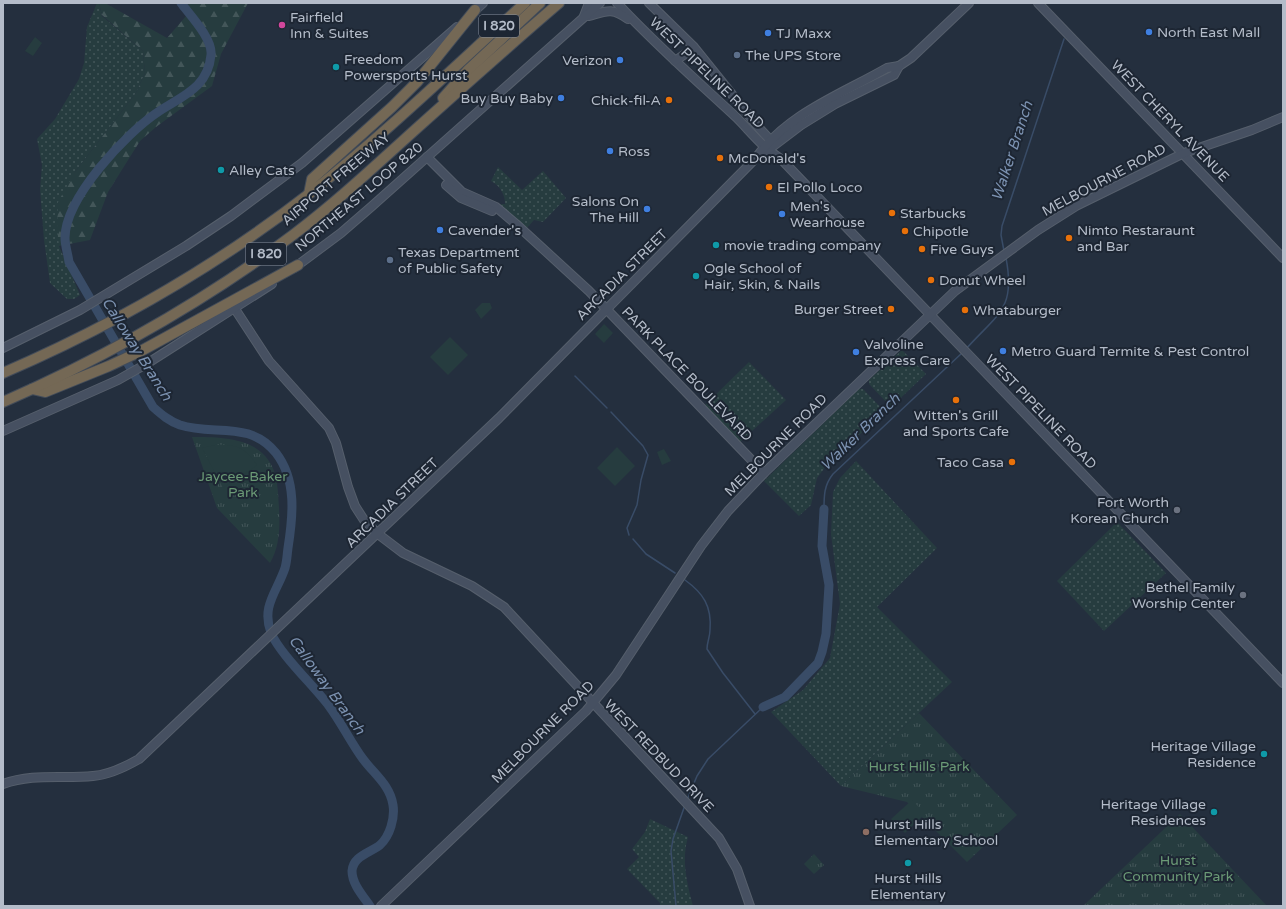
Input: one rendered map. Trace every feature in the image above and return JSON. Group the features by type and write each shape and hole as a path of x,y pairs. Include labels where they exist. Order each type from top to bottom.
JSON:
{"highway":[{"name":"AIRPORT FREEWAY","path":"3,373 61,348 122,316 194,275 309,194 367,145 525,3"},
{"path":"415,130 467,71 540,3"},
{"name":"AIRPORT FREEWAY","path":"3,402 102,355 180,312 294,234 359,181 559,3"},
{"path":"309,194 312,179 392,108 417,82 475,10"},
{"path":"32,389 45,392 109,366 141,351 298,265"}],"street":[{"path":"3,348 80,310 186,246 277,183 362,111 483,3"},
{"path":"584,17 589,3"},
{"name":"NORTHEAST LOOP 820","path":"3,431 118,380 235,309 298,265 341,233 600,3"},
{"name":"WEST PIPELINE ROAD","path":"617,3 674,61 738,119 766,149 781,159 1283,683"},
{"name":"WEST PIPELINE ROAD","path":"649,3 704,59 773,143 781,159"},
{"name":"ARCADIA STREET","path":"3,784 28,777 93,776 130,764 148,752 499,418 755,159 773,143 800,125 835,104 894,75 899,66 911,58 969,3"},
{"name":"WEST CHERYL AVENUE","path":"1038,3 1184,153 1283,258"},
{"path":"584,17 608,10 616,12 646,33"},
{"path":"674,61 685,54 704,59"},
{"name":"MELBOURNE ROAD","path":"383,904 592,704 616,675 639,642 714,528 764,472 955,291 994,261 1076,206 1184,153 1252,130 1283,117"},
{"name":"PARK PLACE BOULEVARD","path":"425,159 455,194 473,204 501,212 531,238 606,309 764,472"},
{"name":"WEST REDBUD DRIVE","path":"235,309 269,361 329,428 356,506 364,520 378,534 403,553 472,586 504,607 592,704 719,838 733,858 750,906"}],"green space":[{"path":"97,3 99,3 102,16 143,51 145,73 136,93 75,172 59,246 80,295 74,299 67,299 50,283 44,240 40,189 42,165 37,139 55,119 79,79 84,63 87,27"},
{"path":"99,3 105,3 167,38 187,15 179,3 248,3 221,54 212,86 156,127 140,141 108,192 90,240 59,246 57,228 58,202 75,172 136,93 145,73 143,51 102,15"},
{"path":"35,37 42,43 33,56 25,51"},
{"path":"498,167 522,190 543,171 566,198 543,222 534,220 526,229 501,206 501,204 505,204 503,194 491,181"},
{"path":"482,303 490,303 492,308 481,319 475,310"},
{"path":"604,324 613,333 604,343 595,334"},
{"path":"450,337 468,355 448,375 430,357"},
{"path":"902,350 926,374 891,407 869,384 869,380"},
{"path":"749,362 786,400 740,442 705,405"},
{"path":"859,389 863,389 885,412 830,461 817,478 811,505 799,516 764,481"},
{"name":"Jaycee-Baker Park","path":"192,437 239,441 260,451 268,460 274,471 276,480 279,514 278,543 270,563 217,508"},
{"path":"215,445 229,445 240,448 257,465 223,488 202,448"},
{"path":"617,447 635,466 615,486 597,468"},
{"path":"664,449 671,461 662,465 657,452"},
{"path":"856,461 937,548 877,607 952,682 841,786 771,712 803,690 830,658 840,604 831,534 833,492 840,478"},
{"path":"1117,522 1166,573 1104,631 1057,581"},
{"name":"Hurst Hills Park","path":"919,713 1017,815 967,862 907,802 841,786"},
{"path":"912,800 925,814 905,833 891,819"},
{"name":"Hurst Community Park","path":"1180,814 1267,906 1083,906"},
{"path":"650,819 688,837 685,863 693,906 660,906 660,903 627,869 639,857 632,849 645,832"},
{"path":"814,854 824,865 814,874 804,864"}],"waterway":[{"name":"Calloway Branch","path":"181,3 205,35 211,49 209,66 205,76 185,96 158,112 130,135 100,168 86,186 75,204 68,222 65,244 69,262 153,407 166,418 180,425 193,428 231,431 255,436 266,443 276,453 283,464 290,486 292,499 291,523 286,565 271,599 268,623 275,641 289,660 323,698 359,753 389,791 393,805 393,815 387,837 380,845 359,858 355,862 352,871 352,876 356,885 370,906"},
{"name":"Walker Branch","path":"1004,251 1001,235 1002,226 1064,39"},
{"name":"Walker Branch","path":"966,349 995,319 1006,300 1008,289 1006,258"},
{"name":"Walker Branch","path":"824,509 824,495 826,486 833,474 962,353"},
{"path":"575,376 607,408"},
{"path":"611,412 643,446 648,455 641,480 637,505 627,528 629,535"},
{"name":"Walker Branch","path":"763,707 785,697 818,663 822,652 826,634 829,585 822,546 824,509"},
{"path":"633,539 646,554 675,573"},
{"path":"685,580 697,590 708,607 710,633 707,649 723,673 755,714"},
{"name":"Walker Branch","path":"687,800 697,776 708,759 763,707"},
{"name":"Walker Branch","path":"676,906 671,851 673,839 685,805"}],"place":[{"name":"Fairfield Inn & Suites","path":"282,25"},
{"name":"North East Mall","path":"1149,32"},
{"name":"TJ Maxx","path":"768,33"},
{"name":"The UPS Store","path":"737,55"},
{"name":"Verizon","path":"620,60"},
{"name":"Freedom Powersports Hurst","path":"336,67"},
{"name":"Buy Buy Baby","path":"561,98"},
{"name":"Chick-fil-A","path":"669,100"},
{"name":"Ross","path":"610,151"},
{"name":"McDonald's","path":"720,158"},
{"name":"Alley Cats","path":"221,170"},
{"name":"El Pollo Loco","path":"769,187"},
{"name":"Salons On The Hill","path":"647,209"},
{"name":"Starbucks","path":"892,213"},
{"name":"Men's Wearhouse","path":"782,214"},
{"name":"Cavender's","path":"440,230"},
{"name":"Chipotle","path":"905,231"},
{"name":"Nimto Restaraunt and Bar","path":"1069,238"},
{"name":"movie trading company","path":"716,245"},
{"name":"Five Guys","path":"922,249"},
{"name":"Texas Department of Public Safety","path":"390,260"},
{"name":"Ogle School of Hair, Skin, & Nails","path":"696,276"},
{"name":"Donut Wheel","path":"931,280"},
{"name":"Burger Street","path":"891,309"},
{"name":"Whataburger","path":"965,310"},
{"name":"Metro Guard Termite & Pest Control","path":"1003,351"},
{"name":"Valvoline Express Care","path":"856,352"},
{"name":"Witten's Grill and Sports Cafe","path":"956,400"},
{"name":"Taco Casa","path":"1012,462"},
{"name":"Fort Worth Korean Church","path":"1177,510"},
{"name":"Bethel Family Worship Center","path":"1243,595"},
{"name":"Heritage Village Residence","path":"1264,754"},
{"name":"Heritage Village Residences","path":"1214,812"},
{"name":"Hurst Hills Elementary School","path":"866,832"},
{"name":"Hurst Hills Elementary","path":"908,863"}]}
